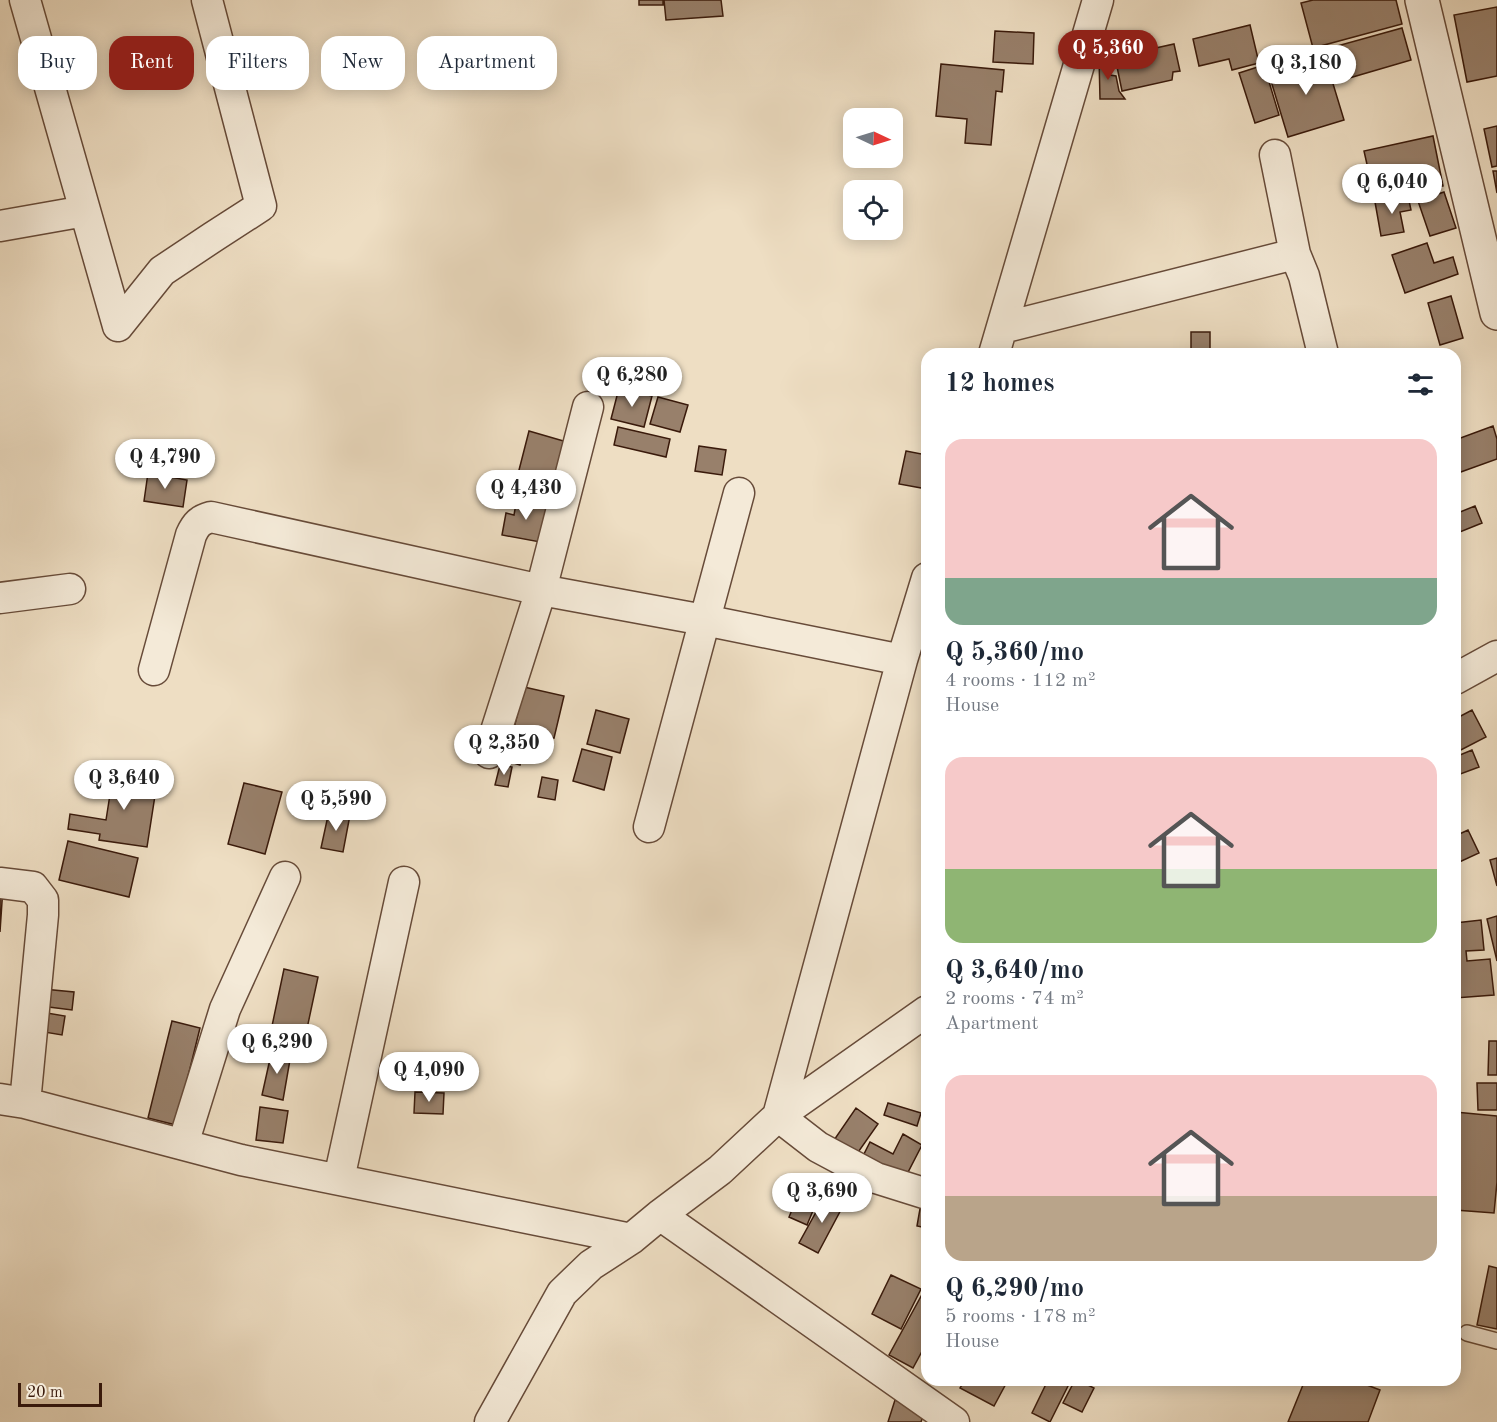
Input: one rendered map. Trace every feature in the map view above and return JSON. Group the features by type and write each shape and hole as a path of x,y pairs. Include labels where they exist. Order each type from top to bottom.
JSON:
{"street":[{"path":"25,0 118,327 162,272 261,206 207,0"},
{"path":"998,341 1098,0"},
{"path":"1422,0 1497,314"},
{"path":"1275,155 1295,254 1304,276 1322,348"},
{"path":"0,226 85,211"},
{"path":"998,341 1295,254"},
{"path":"489,753 541,590 588,407"},
{"path":"649,827 739,493"},
{"path":"154,670 191,535 195,525 211,517 541,590 902,660"},
{"path":"0,598 70,589"},
{"path":"778,1116 921,598"},
{"path":"1461,676 1497,656"},
{"path":"183,1144 225,1009 285,877"},
{"path":"339,1179 404,882"},
{"path":"0,884 33,887 43,900 43,915 7,1102 241,1160 631,1239"},
{"path":"490,1422 562,1293 591,1265 631,1239 720,1170 778,1116 921,1015"},
{"path":"778,1116 818,1146 876,1178 921,1192"},
{"path":"660,1215 954,1422"}],"lane":[{"path":"1467,1333 1497,1341"}],"building":[{"path":"639,0 663,0 663,5 639,5"},
{"path":"664,0 721,0 723,16 666,20"},
{"path":"1313,0 1396,0 1402,24 1313,48 1301,3"},
{"path":"1497,7 1497,76 1467,82 1454,15"},
{"path":"1250,25 1259,63 1232,70 1229,59 1199,66 1193,39"},
{"path":"1402,28 1411,60 1339,81 1330,48"},
{"path":"995,31 1034,33 1033,64 993,62"},
{"path":"1174,44 1180,71 1173,72 1172,80 1122,91 1115,57"},
{"path":"1324,54 1344,120 1288,137 1268,71"},
{"path":"1099,57 1110,57 1110,75 1116,76 1119,91 1125,99 1100,99"},
{"path":"941,64 1004,70 1002,92 996,91 991,145 965,143 967,119 936,116"},
{"path":"1264,65 1279,115 1255,123 1239,73"},
{"path":"1497,126 1497,166 1492,167 1484,129"},
{"path":"1433,136 1443,186 1375,200 1364,151"},
{"path":"1493,171 1497,171 1497,193"},
{"path":"1444,192 1456,228 1430,236 1418,201"},
{"path":"1408,196 1411,210 1400,212 1404,232 1381,236 1375,202"},
{"path":"1427,243 1434,263 1453,257 1458,274 1405,293 1392,255"},
{"path":"1451,296 1463,338 1440,345 1428,303"},
{"path":"1191,332 1210,332 1210,348 1191,348"},
{"path":"619,388 652,396 644,427 611,419"},
{"path":"658,397 688,405 680,432 650,424"},
{"path":"1493,426 1497,439 1497,459 1461,472 1461,438"},
{"path":"618,427 670,439 666,457 614,445"},
{"path":"529,431 567,442 556,484 518,474"},
{"path":"699,446 726,450 722,475 695,471"},
{"path":"906,451 921,454 921,488 899,484"},
{"path":"148,473 187,480 183,507 144,501"},
{"path":"517,498 548,504 540,542 502,535 506,513 514,515"},
{"path":"1475,506 1482,523 1461,532 1461,512"},
{"path":"524,687 564,696 554,738 514,728"},
{"path":"596,710 629,719 620,753 587,744"},
{"path":"1472,710 1486,737 1461,750 1461,716"},
{"path":"510,737 526,741 520,765 504,760"},
{"path":"582,749 612,757 604,790 573,781"},
{"path":"1472,750 1479,767 1461,774 1461,755"},
{"path":"500,765 512,767 508,787 495,785"},
{"path":"114,769 158,776 147,847 99,840 100,834 68,829 70,814 106,820"},
{"path":"542,777 558,780 555,800 538,797"},
{"path":"244,783 282,792 265,854 228,844"},
{"path":"329,811 350,815 343,852 321,848"},
{"path":"1468,830 1479,853 1461,861 1461,833"},
{"path":"68,841 138,858 129,897 59,880"},
{"path":"1497,858 1497,886 1490,860"},
{"path":"0,887 3,887 0,932"},
{"path":"1497,916 1497,961 1487,919"},
{"path":"1481,920 1484,950 1466,951 1467,961 1490,959 1494,995 1461,998 1461,922"},
{"path":"284,969 318,977 305,1038 295,1036 291,1050 268,1045"},
{"path":"43,989 74,992 72,1010 41,1006"},
{"path":"41,1012 65,1016 62,1035 38,1031"},
{"path":"172,1021 200,1028 176,1125 148,1118"},
{"path":"1489,1041 1497,1041 1497,1075 1488,1075"},
{"path":"272,1050 291,1054 283,1100 262,1095"},
{"path":"1477,1083 1497,1083 1497,1110 1478,1110"},
{"path":"415,1092 444,1093 443,1114 414,1113"},
{"path":"888,1103 921,1113 917,1126 884,1115"},
{"path":"260,1107 288,1111 283,1143 256,1140"},
{"path":"856,1108 878,1124 854,1158 832,1143"},
{"path":"1461,1113 1497,1116 1497,1182 1494,1213 1461,1210"},
{"path":"903,1134 921,1144 904,1180 862,1158 870,1142 893,1154"},
{"path":"807,1174 825,1182 807,1225 789,1217"},
{"path":"826,1194 844,1204 818,1253 799,1243"},
{"path":"921,1203 921,1227 917,1226"},
{"path":"1489,1266 1497,1268 1497,1329 1477,1325"},
{"path":"891,1275 921,1289 901,1329 872,1314"},
{"path":"921,1296 921,1353 913,1368 889,1355"},
{"path":"961,1386 1005,1386 994,1406 960,1388"},
{"path":"1045,1386 1068,1386 1050,1422 1032,1413"},
{"path":"1072,1386 1094,1388 1082,1412 1063,1403"},
{"path":"1303,1386 1370,1386 1380,1390 1368,1422 1288,1422"},
{"path":"895,1400 925,1410 921,1422 888,1422"}]}
